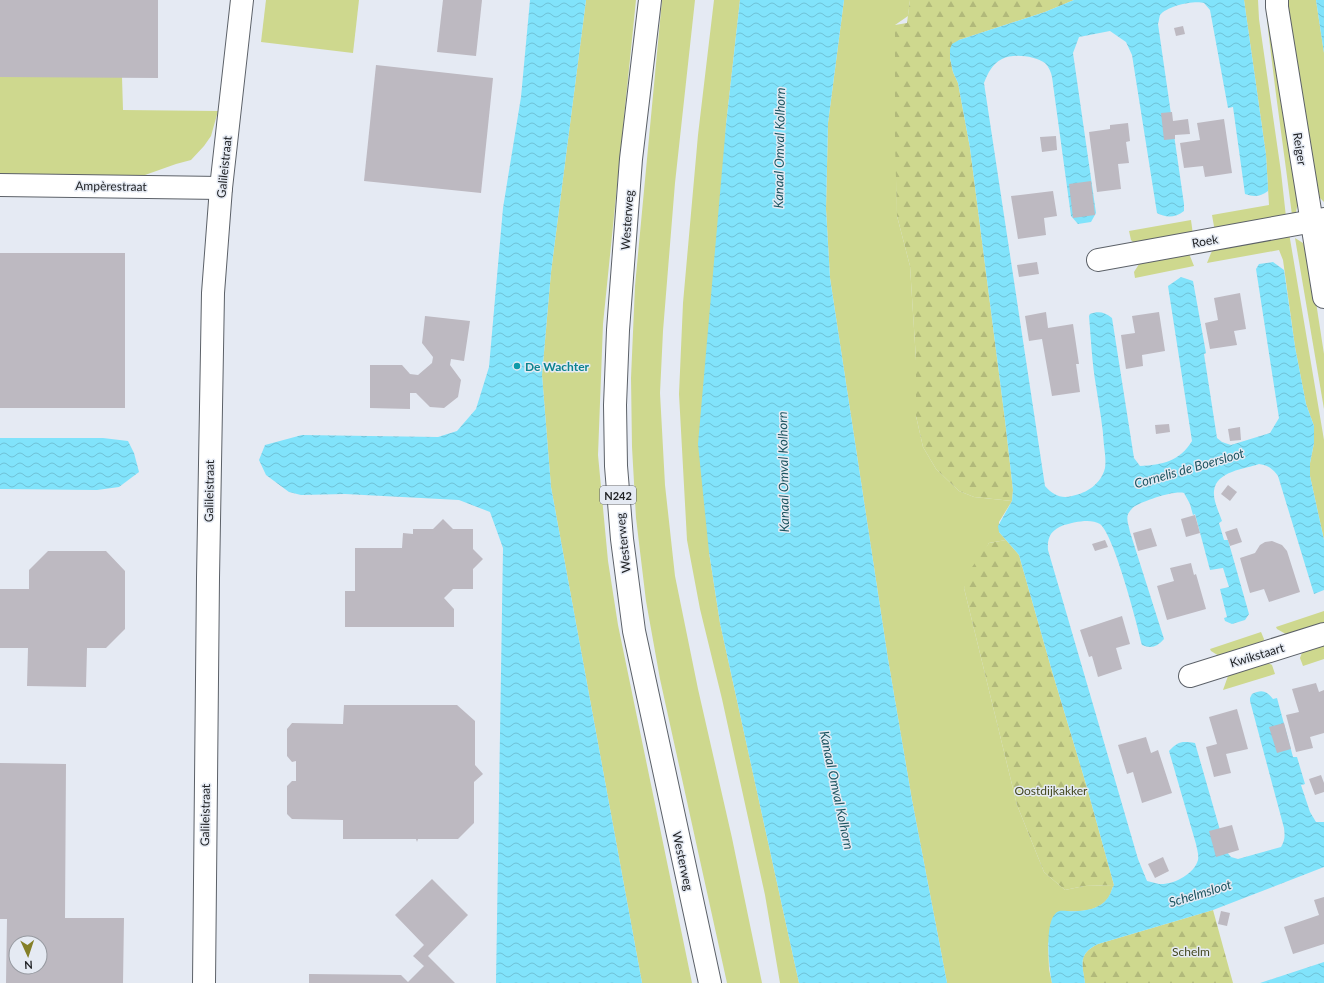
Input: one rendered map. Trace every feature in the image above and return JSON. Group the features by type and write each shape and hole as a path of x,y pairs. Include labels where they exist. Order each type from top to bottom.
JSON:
{"street":[{"name":"Galileistraat","path":"204,983 208,570 213,293 221,188 242,0"},
{"name":"Westerweg","path":"650,0 631,159 618,330 615,405 616,466 622,539 634,631 710,983"},
{"name":"Reiger","path":"1277,0 1278,15 1318,221 1324,297"},
{"name":"Ampèrestraat","path":"0,185 221,188"},
{"name":"Roek","path":"1098,260 1318,221"},
{"name":"Kwikstaart","path":"1190,676 1324,634"}],"green space":[{"path":"266,0 359,0 353,53 261,42"},
{"path":"586,0 636,0 603,324 598,455 608,561 618,625 692,983 642,983 551,487 542,375 551,272"},
{"path":"662,0 695,0 675,183 663,331 660,393 665,485 675,576 762,983 727,983 660,679 646,601 636,518 632,447 631,378 635,286"},
{"path":"714,0 740,0 726,125 709,552 720,623 799,983 780,983 765,895 722,699 700,609 687,540 679,394 683,303 698,135"},
{"path":"844,0 910,0 908,16 895,25 897,216 910,266 916,360 916,416 923,447 936,469 959,491 974,497 1012,501 999,522 999,532 1006,540 989,543 964,588 1017,805 1044,872 1065,890 1084,886 1114,885 1109,897 1100,906 1081,911 1062,911 1048,944 1049,969 1052,983 947,983 912,800 888,659 830,278 826,209 828,123"},
{"path":"910,0 1074,0 1045,12 959,40 950,58 953,72 958,83 970,148 1005,420 1013,490 1012,501 974,497 959,491 936,469 923,447 916,416 916,360 910,266 897,216 895,143 895,25 907,23"},
{"path":"1244,0 1258,0 1259,19 1286,217 1215,232 1212,215 1269,205 1266,155"},
{"path":"1265,0 1269,0 1298,202 1296,212 1293,215 1274,81"},
{"path":"1287,0 1316,0 1324,53 1324,202 1318,193"},
{"path":"0,77 122,77 123,110 218,111 211,136 191,160 145,175 0,175"},
{"path":"1191,220 1193,235 1134,243 1131,240 1129,231"},
{"path":"1289,233 1324,440 1324,540 1310,476 1310,463 1314,443 1314,426 1306,404 1295,347 1283,260 1279,250 1207,263 1216,245"},
{"path":"1295,238 1303,243 1309,257 1324,354 1324,409"},
{"path":"1188,251 1194,266 1135,278 1134,272 1141,261"},
{"name":"Oostdijkakker","path":"1006,540 1019,555 1114,885 1084,886 1065,890 1044,872 1017,805 964,588 970,570 989,543"},
{"path":"1324,611 1324,627 1291,637 1276,627"},
{"path":"1261,632 1264,639 1262,647 1224,659 1210,649"},
{"path":"1324,643 1324,659 1303,666 1300,658 1303,650"},
{"path":"1266,662 1272,665 1275,674 1223,690 1228,676 1235,672"},
{"name":"Schelm","path":"1213,910 1233,983 1085,983 1083,970 1084,955 1098,944"}],"water":[{"path":"530,0 586,0 551,272 542,375 551,487 642,983 496,983 503,548 490,512 459,500 345,494 301,495 289,492 266,475 259,460 265,445 302,435 438,437 457,431 476,409 489,367 503,208 521,97"},
{"name":"Kanaal Omval Kolhorn","path":"740,0 844,0 828,123 826,209 830,278 888,659 912,800 947,983 799,983 720,623 709,552 698,444 726,125"},
{"path":"1074,0 1244,0 1266,155 1268,191 1257,196 1245,194 1233,107 1228,108 1210,10 1204,3 1194,2 1174,6 1160,15 1158,24 1184,204 1184,211 1174,216 1164,216 1157,213 1132,55 1126,42 1110,31 1079,37 1073,53 1096,213 1091,222 1078,224 1071,216 1052,77 1049,68 1041,61 1024,56 1007,57 993,66 984,83 1045,486 1051,492 1061,497 1078,495 1093,487 1097,483 1105,468 1103,431 1094,369 1089,316 1093,313 1104,313 1112,318 1134,458 1140,466 1170,461 1182,453 1192,441 1168,286 1181,277 1193,281 1206,353 1204,354 1217,438 1222,442 1231,445 1270,433 1279,418 1256,269 1259,264 1273,262 1284,270 1295,347 1306,404 1314,426 1314,443 1310,463 1310,476 1324,540 1324,590 1314,594 1278,476 1270,468 1259,464 1239,469 1225,475 1216,484 1214,491 1215,503 1222,521 1219,523 1224,540 1228,540 1249,614 1245,620 1232,624 1225,621 1224,618 1227,617 1220,589 1229,587 1223,568 1210,570 1195,514 1193,515 1190,504 1184,493 1179,492 1166,494 1145,501 1134,507 1127,516 1130,532 1164,639 1159,644 1151,647 1142,645 1118,561 1106,531 1100,524 1092,521 1082,521 1064,525 1056,529 1049,538 1048,550 1138,859 1147,881 1165,884 1177,881 1192,870 1198,860 1196,844 1169,751 1180,742 1195,743 1226,851 1231,857 1238,859 1281,847 1285,833 1284,828 1250,701 1252,694 1261,691 1269,694 1273,699 1277,698 1293,757 1297,757 1305,784 1301,785 1310,812 1316,822 1324,822 1324,867 1213,910 1098,944 1084,955 1083,970 1085,983 1052,983 1048,946 1052,918 1060,911 1079,911 1096,907 1106,901 1114,885 1019,555 999,532 998,526 1012,501 1013,490 970,148 958,83 953,72 950,58 950,49 952,44 959,40 1045,12"},
{"path":"1316,0 1324,0 1324,53"},
{"path":"0,438 103,438 128,441 134,453 139,472 119,487 97,490 0,489"},
{"path":"1324,962 1324,983 1260,983"}],"building":[{"path":"0,0 158,0 158,78 0,77"},
{"path":"443,0 482,0 476,56 437,52"},
{"path":"1183,26 1185,34 1176,36 1174,28"},
{"path":"376,65 493,78 481,193 364,181"},
{"path":"1172,112 1173,121 1188,119 1190,134 1175,135 1175,139 1164,140 1161,113"},
{"path":"1224,119 1232,173 1205,177 1203,166 1184,168 1180,143 1200,140 1197,123"},
{"path":"1128,123 1130,141 1126,142 1129,163 1118,164 1121,189 1097,192 1089,132 1110,129 1110,125"},
{"path":"1056,136 1057,150 1042,152 1040,137"},
{"path":"1091,181 1095,215 1073,218 1069,184"},
{"path":"1053,191 1057,216 1044,218 1046,235 1018,239 1011,196"},
{"path":"0,253 125,253 125,408 0,408"},
{"path":"1037,262 1039,274 1019,277 1017,265"},
{"path":"1240,293 1246,329 1234,331 1237,345 1210,349 1205,323 1218,320 1214,298"},
{"path":"1046,312 1048,328 1073,324 1079,364 1076,364 1080,392 1052,396 1042,339 1029,341 1025,316"},
{"path":"1159,312 1165,351 1142,355 1143,366 1126,369 1121,335 1135,333 1132,316"},
{"path":"425,316 470,321 464,361 451,359 450,365 461,380 458,397 444,408 430,407 416,393 410,393 410,409 370,408 370,365 402,365 410,374 418,375 432,363 433,357 422,343"},
{"path":"1169,424 1170,432 1156,434 1155,425"},
{"path":"1240,427 1241,440 1230,441 1228,429"},
{"path":"1228,485 1237,492 1230,501 1221,494"},
{"path":"1195,515 1200,533 1186,537 1181,519"},
{"path":"443,519 453,529 473,529 473,549 483,559 473,569 473,589 453,589 444,598 454,609 454,627 345,627 345,591 355,591 355,548 402,548 403,533 413,534 413,529 433,529"},
{"path":"1151,528 1157,546 1138,551 1133,533"},
{"path":"1237,528 1242,542 1230,546 1225,532"},
{"path":"1105,540 1108,547 1095,551 1092,544"},
{"path":"1272,541 1282,545 1287,551 1300,592 1269,602 1264,589 1250,593 1240,558 1255,553 1260,545 1265,542"},
{"path":"48,551 106,551 125,571 125,629 106,648 87,648 86,687 27,686 28,648 0,648 0,589 29,589 29,570"},
{"path":"1191,563 1194,575 1196,574 1206,609 1167,620 1157,586 1174,581 1170,568"},
{"path":"1122,616 1130,644 1116,648 1122,669 1098,677 1092,656 1089,657 1080,630"},
{"path":"1316,683 1319,692 1324,690 1324,733 1310,737 1313,748 1296,752 1286,715 1299,712 1292,689"},
{"path":"344,705 457,705 475,721 475,765 483,774 474,782 474,823 458,839 418,839 417,842 416,839 343,839 343,820 292,819 287,814 287,786 292,781 296,781 296,761 292,762 287,756 287,729 292,723 343,724"},
{"path":"1237,709 1248,749 1226,754 1231,773 1214,777 1206,747 1217,744 1209,717"},
{"path":"1284,723 1291,749 1277,753 1269,727"},
{"path":"1146,737 1151,753 1158,750 1172,793 1142,803 1133,772 1127,774 1118,745"},
{"path":"0,763 66,764 65,918 124,918 123,983 6,983 7,919 0,919"},
{"path":"1321,775 1324,783 1324,792 1315,795 1309,779"},
{"path":"1232,825 1239,850 1216,857 1209,831"},
{"path":"1163,857 1169,871 1155,878 1148,864"},
{"path":"432,879 468,915 428,956 455,983 309,983 309,974 401,975 408,982 424,966 413,956 424,945 395,915"},
{"path":"1324,897 1324,944 1293,954 1284,927 1319,915 1314,900"},
{"path":"1221,911 1230,913 1227,926 1218,924"}],"place":[{"name":"De Wachter","path":"517,366"}],"water label":[{"name":"Cornelis de Boersloot","path":"1189,468"},
{"name":"Schelmsloot","path":"1200,893"}]}
